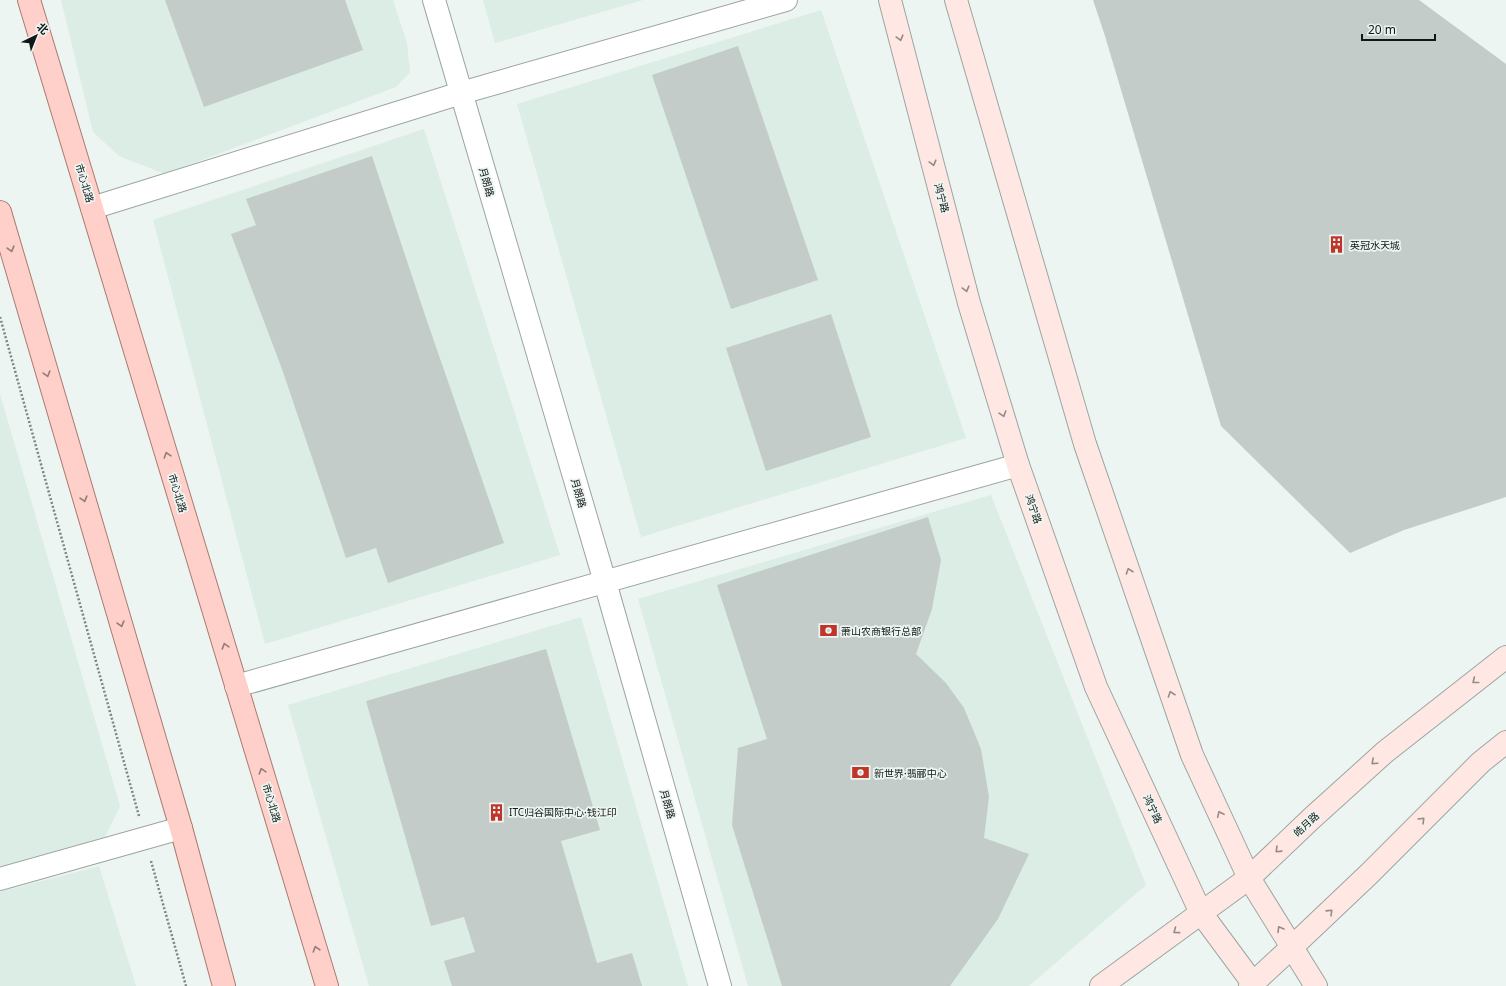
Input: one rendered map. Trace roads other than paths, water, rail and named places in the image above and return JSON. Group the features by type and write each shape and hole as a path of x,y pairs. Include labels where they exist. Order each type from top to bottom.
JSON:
{"main road":[{"name":"市心北路","path":"29,0 327,986"},
{"name":"鸿宁路","path":"890,0 969,303 1018,465 1096,686 1201,912 1253,985"},
{"path":"956,0 1085,444 1192,755 1249,878 1316,986"},
{"path":"1,221 181,828 224,986"},
{"name":"皓月路","path":"1101,986 1249,878 1385,752 1506,657"},
{"path":"1253,985 1481,762 1506,742"}],"street":[{"name":"月朗路","path":"434,0 605,582 720,986"},
{"path":"92,208 461,93 786,0"},
{"path":"236,686 1018,465"},
{"path":"0,879 181,828"}],"place":[{"name":"英冠水天城","path":"1337,245"},
{"name":"萧山农商银行总部","path":"828,631"},
{"name":"新世界·翡郦中心","path":"861,773"},
{"name":"ITC归谷国际中心·钱江印","path":"496,812"}]}
